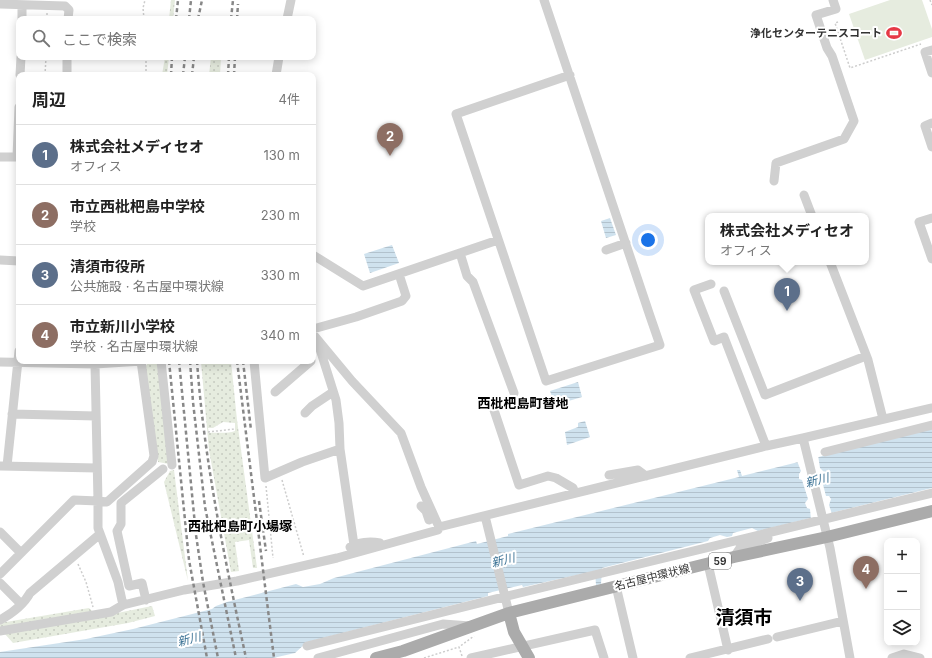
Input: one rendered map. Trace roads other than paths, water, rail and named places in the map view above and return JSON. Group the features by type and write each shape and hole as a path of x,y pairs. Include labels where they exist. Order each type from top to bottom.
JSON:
{"main road":[{"name":"名古屋中環状線","path":"376,658 474,631 508,610 616,586 734,557 827,537 932,511"},
{"path":"508,610 514,632 529,658"}],"street":[{"path":"288,16 291,0"},
{"path":"544,0 570,75 660,345 546,381 456,114 570,75"},
{"path":"774,181 776,163 844,139 854,121 832,56 827,48 816,16 836,9 833,0"},
{"path":"0,4 65,6 68,10 68,16"},
{"path":"22,5 22,16"},
{"path":"932,50 925,52 932,73"},
{"path":"20,72 21,60"},
{"path":"66,72 67,60"},
{"path":"276,72 278,60"},
{"path":"932,123 925,126 932,147"},
{"path":"0,156 16,157"},
{"path":"804,195 811,213"},
{"path":"932,218 920,222 932,259"},
{"path":"316,257 363,286 498,240"},
{"path":"606,250 626,243"},
{"path":"460,253 468,276 473,282 514,393"},
{"path":"0,260 16,261"},
{"path":"831,265 866,356 884,419"},
{"path":"316,328 356,317 402,301 406,296 399,274"},
{"path":"711,284 694,290 714,341 724,337 766,446"},
{"path":"724,291 765,395 866,356"},
{"path":"316,338 352,381 401,433 437,529"},
{"path":"316,340 333,392 339,424 340,449 354,545"},
{"path":"316,358 322,355"},
{"path":"0,362 16,362"},
{"path":"18,364 12,414 3,466 97,468"},
{"path":"95,364 98,528 118,582 123,606"},
{"path":"0,574 74,500 107,502 152,462 154,456 141,364"},
{"path":"161,364 172,464"},
{"path":"254,364 265,478 302,462 340,449"},
{"path":"275,392 307,364"},
{"path":"305,413 312,406 333,392"},
{"path":"0,631 111,612 123,606 184,590 237,581 337,558 437,529 575,493 766,446 804,441 884,419 932,408"},
{"path":"494,410 519,486 548,476 556,478 573,488 575,493"},
{"path":"12,414 96,416"},
{"path":"825,452 932,425"},
{"path":"804,441 827,537 850,658"},
{"path":"146,600 142,583 129,586 117,531 121,524 121,503 163,469"},
{"path":"609,475 638,470 646,476"},
{"path":"307,646 604,572 932,493"},
{"path":"421,506 426,511 437,529"},
{"path":"485,516 508,610"},
{"path":"734,557 740,548 780,533 782,529"},
{"path":"0,532 21,553"},
{"path":"0,620 28,598 30,593 100,534"},
{"path":"337,558 341,553 354,545 364,542 377,542 385,544"},
{"path":"708,564 728,650"},
{"path":"0,583 21,604"},
{"path":"616,586 633,658"},
{"path":"690,658 728,650 843,620"},
{"path":"318,658 443,624 474,631"},
{"path":"476,657 595,630 604,658"},
{"path":"892,658 904,654 920,658"}],"water":[{"path":"610,218 616,235 606,238 601,221"},
{"path":"392,245 399,263 370,273 364,254"},
{"path":"578,382 582,397 555,405 550,391"},
{"path":"585,421 590,437 567,445 565,432 578,427 578,423"},
{"name":"新川","path":"932,429 932,488 758,531 752,528 733,533 732,536 727,537 720,535 710,538 708,541 602,568 601,584 596,585 595,571 523,587 522,585 488,593 488,596 307,642 295,653 273,658 0,658 0,652 86,639 133,629 212,609 227,602 296,584 303,587 320,584 334,578 476,541 477,544 508,536 508,534 739,477 737,470 740,470 742,476"}],"railway":[{"path":"176,16 178,0"},
{"path":"189,16 191,0"},
{"path":"199,16 202,0"},
{"path":"231,16 233,0"},
{"path":"237,16 238,4"},
{"path":"171,72 172,60"},
{"path":"183,72 185,60"},
{"path":"192,72 194,60"},
{"path":"228,72 229,60"},
{"path":"234,72 235,60"},
{"path":"169,364 189,560 207,658"},
{"path":"179,364 196,535 203,582 218,658"},
{"path":"190,364 205,507 236,658"},
{"path":"197,364 200,398 216,510 246,658"},
{"path":"237,364 274,658"},
{"path":"243,364 251,430"},
{"path":"259,501 266,551"}],"place":[{"name":"浄化センターテニスコート","path":"894,33"},
{"name":"市立西枇杷島中学校","path":"390,156"},
{"name":"株式会社メディセオ","path":"787,311"},
{"name":"市立新川小学校","path":"866,589"},
{"name":"清須市役所","path":"800,601"}],"district":[{"name":"西枇杷島町替地","path":"523,403"},
{"name":"西枇杷島町小場塚","path":"240,526"},
{"name":"清須市","path":"744,617"}]}
